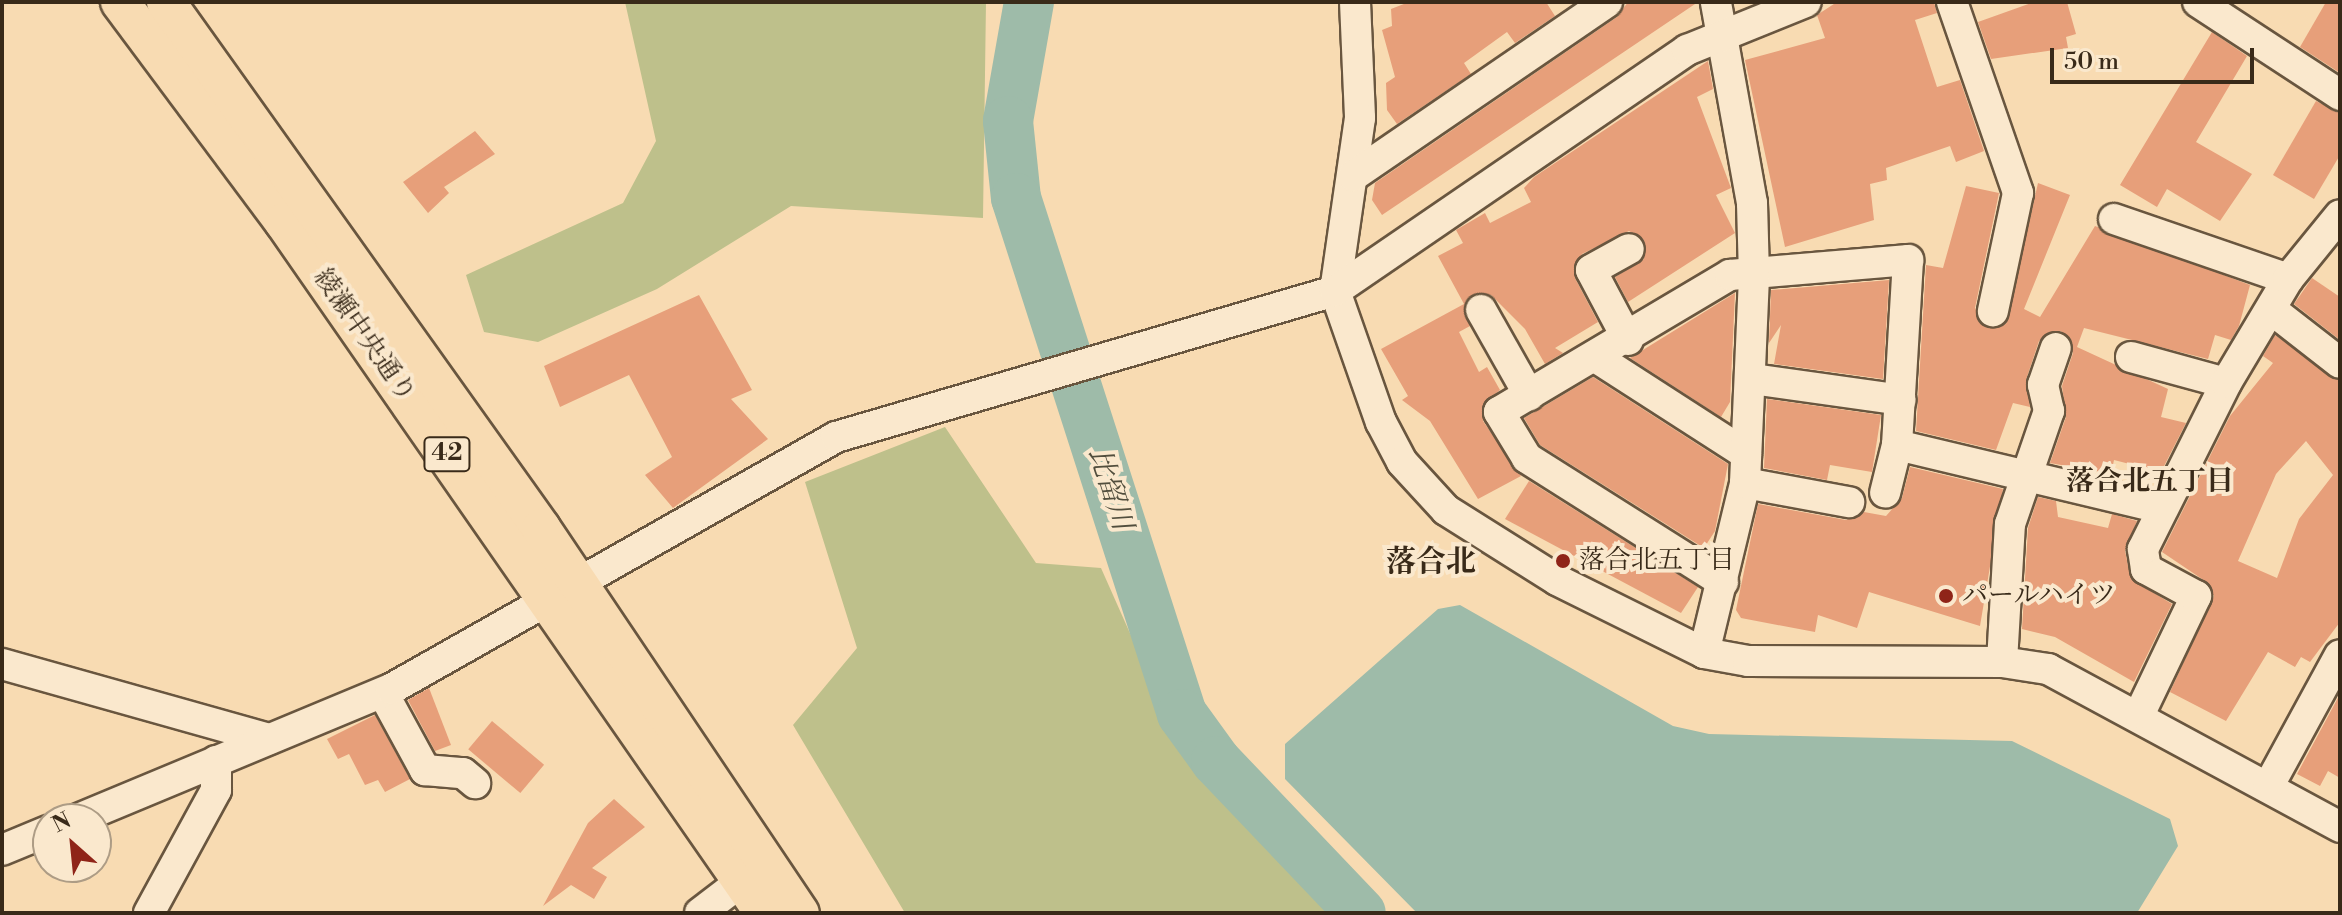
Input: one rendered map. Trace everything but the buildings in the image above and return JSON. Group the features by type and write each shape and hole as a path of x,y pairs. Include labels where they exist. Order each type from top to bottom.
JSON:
{"main road":[{"name":"綾瀬中央通り","path":"120,2 564,591 800,913"},
{"name":"綾瀬中央通り","path":"166,2 564,591 764,913"}],"street":[{"path":"1353,176 1607,2"},
{"path":"1704,653 1723,582 1745,468 1752,379 1754,275 1752,203 1730,102 1725,31 1716,2"},
{"path":"112,805 383,693 836,437 1048,370 1335,291 1687,50 1725,31 1806,2"},
{"path":"1952,2 2018,193 1993,311"},
{"path":"2198,2 2340,95"},
{"path":"1362,4 1360,118 1335,291 1362,382 1420,486 1494,545 1704,653 1795,663 2002,662 2048,669 2140,713 2340,827"},
{"path":"2140,713 2196,596 2146,569 2143,549 2226,383 2288,279 2340,215"},
{"path":"2114,219 2288,279"},
{"path":"1628,340 1591,270 1629,249"},
{"path":"1723,582 1527,458 1499,412 1628,340 1730,275 1754,275 1872,257 1908,260 1897,445 1885,493"},
{"path":"1481,310 1529,395"},
{"path":"2272,310 2340,363"},
{"path":"2002,662 2010,524 2049,411 2043,385 2056,348"},
{"path":"2131,357 2226,383"},
{"path":"1597,358 1745,468 1849,502"},
{"path":"1752,379 1901,400"},
{"path":"1897,445 2162,508"},
{"path":"2268,787 2340,655"},
{"path":"2,664 269,739"},
{"path":"383,693 425,770 463,773 475,783"},
{"path":"149,913 216,790 216,761"},
{"path":"2,850 32,838"},
{"path":"700,913 742,881"}],"green space":[{"path":"625,2 986,2 983,218 791,206 657,289 538,342 484,332 466,275 623,203 656,141"},
{"path":"945,427 1036,563 1101,568 1185,757 1343,913 905,913 793,725 857,648 805,482"}],"shaded area":[{"path":"1460,605 1673,726 1709,734 2012,741 2170,819 2178,846 2137,913 1417,913 1285,779 1285,744 1438,609"}],"waterway":[{"name":"比留川","path":"1029,2 1008,121 1016,198 1182,714 1216,761 1361,913"}],"place":[{"name":"落合北五丁目","path":"1563,561"},
{"name":"パールハイツ","path":"1946,596"}],"district":[{"name":"落合北五丁目","path":"2150,482"},
{"name":"落合北","path":"1431,562"}]}
